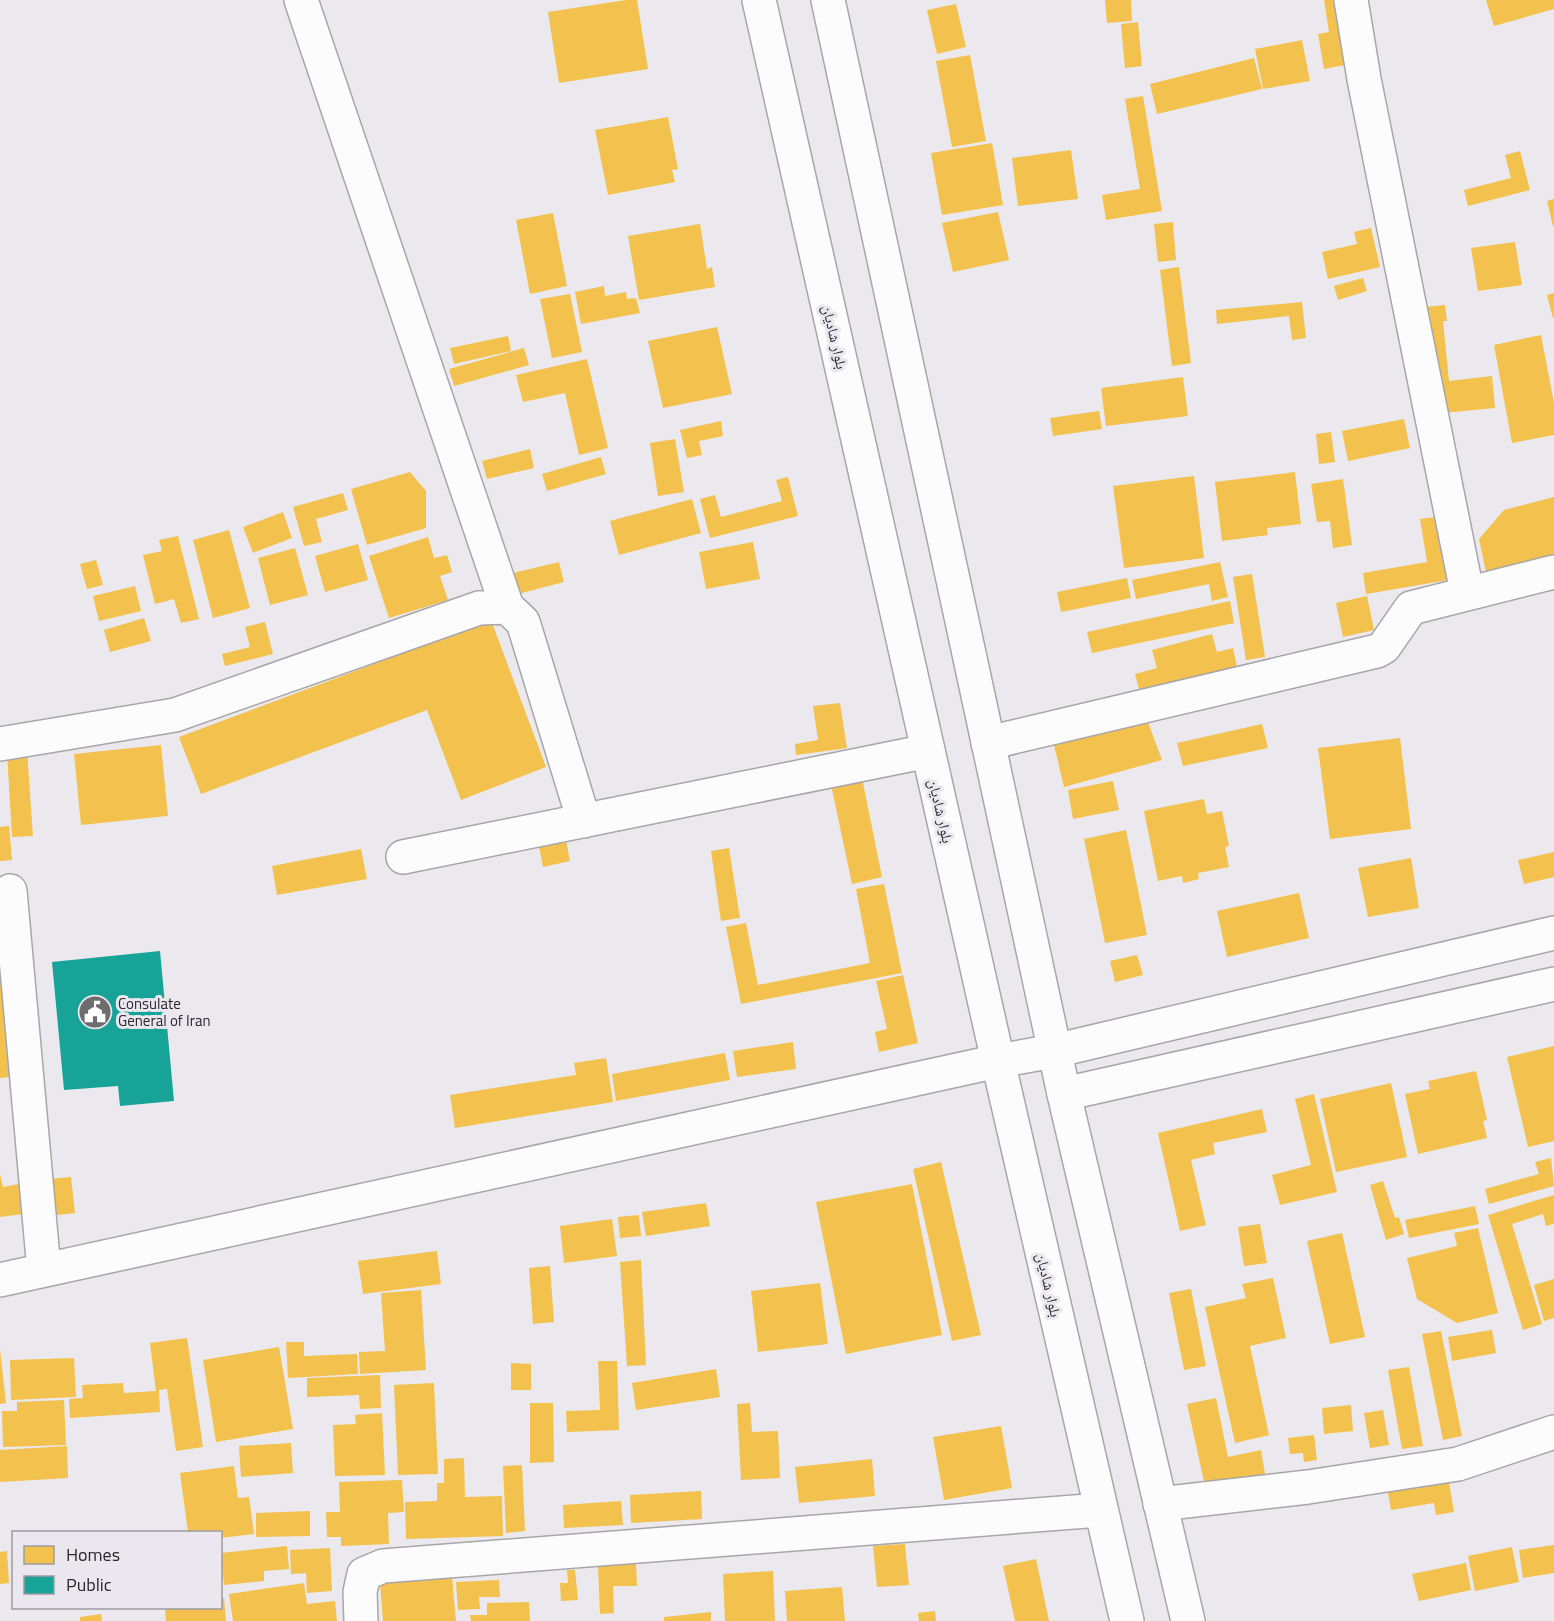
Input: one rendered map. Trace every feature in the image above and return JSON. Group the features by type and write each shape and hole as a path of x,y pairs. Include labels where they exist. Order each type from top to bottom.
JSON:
{"street":[{"path":"301,0 507,607 523,622 584,821"},
{"name":"بلوار شادیان","path":"759,0 998,1061 1127,1621"},
{"path":"828,0 1054,1051 1188,1621"},
{"path":"1351,0 1364,79 1467,592"},
{"path":"988,743 1377,651 1384,647 1411,608 1467,592 1554,572"},
{"path":"0,744 175,715 479,608 507,607"},
{"path":"404,857 928,751"},
{"path":"10,891 44,1270"},
{"path":"0,1280 998,1061 1054,1051 1554,933"},
{"path":"1064,1094 1310,1041 1554,984"},
{"path":"1160,1504 1308,1487 1458,1464 1554,1432"},
{"path":"361,1621 360,1592 364,1574 383,1566 1100,1510"}],"building: Homes":[{"path":"637,0 648,69 559,83 548,12"},
{"path":"1105,0 1131,0 1132,21 1107,23"},
{"path":"1324,0 1344,0 1355,63 1324,69 1318,34 1329,32"},
{"path":"1486,0 1554,0 1554,9 1494,26"},
{"path":"956,4 966,47 937,54 927,10"},
{"path":"1138,22 1142,66 1125,68 1121,24"},
{"path":"1302,40 1310,81 1263,89 1255,49"},
{"path":"970,55 986,141 952,147 936,61"},
{"path":"1254,58 1262,89 1157,114 1150,84"},
{"path":"1143,96 1162,211 1106,220 1102,195 1140,189 1125,99"},
{"path":"668,117 678,169 672,170 675,182 608,195 595,130"},
{"path":"992,143 1003,205 942,215 931,153"},
{"path":"1071,150 1078,199 1018,206 1012,158"},
{"path":"1520,151 1530,190 1468,206 1464,190 1511,178 1505,155"},
{"path":"1554,199 1554,226 1553,226 1547,201"},
{"path":"998,212 1009,260 953,272 942,223"},
{"path":"553,213 567,286 530,294 516,220"},
{"path":"1173,222 1176,260 1158,262 1154,224"},
{"path":"700,224 707,269 712,267 715,287 639,300 628,236"},
{"path":"1371,228 1380,267 1328,279 1322,252 1357,244 1354,232"},
{"path":"1515,242 1522,285 1478,291 1471,248"},
{"path":"1179,267 1191,363 1172,366 1160,270"},
{"path":"1363,278 1367,291 1338,300 1334,286"},
{"path":"604,286 605,296 626,292 627,299 636,298 640,313 581,324 575,292"},
{"path":"1554,293 1554,318 1553,318 1547,295"},
{"path":"570,294 582,352 552,358 540,299"},
{"path":"1302,302 1306,338 1292,340 1289,316 1217,324 1216,310"},
{"path":"1445,305 1447,321 1443,321 1449,381 1492,376 1495,408 1443,413 1425,307"},
{"path":"717,327 732,394 663,408 648,341"},
{"path":"1541,335 1554,403 1554,435 1512,443 1494,345"},
{"path":"508,336 511,351 454,364 450,348"},
{"path":"524,348 529,365 454,386 449,369"},
{"path":"587,359 608,448 579,455 565,393 523,402 516,375"},
{"path":"1183,377 1188,416 1106,426 1101,388"},
{"path":"1099,411 1102,429 1053,436 1050,418"},
{"path":"1404,419 1410,448 1348,461 1342,431"},
{"path":"721,421 723,436 699,441 702,455 687,458 680,430"},
{"path":"1331,432 1335,462 1319,464 1316,434"},
{"path":"675,439 684,492 658,496 650,443"},
{"path":"530,449 534,468 487,479 482,461"},
{"path":"601,457 606,474 547,491 542,474"},
{"path":"410,472 426,491 426,528 367,545 351,489"},
{"path":"1295,472 1301,524 1267,528 1268,535 1222,541 1215,482"},
{"path":"1194,476 1204,558 1124,568 1113,486"},
{"path":"788,477 798,516 710,538 700,499 715,495 721,517 782,501 776,480"},
{"path":"1343,479 1352,545 1333,548 1330,521 1317,522 1311,484"},
{"path":"343,493 348,510 316,519 322,542 304,546 293,507"},
{"path":"1554,497 1554,556 1486,572 1479,539 1504,510"},
{"path":"692,499 701,533 619,555 610,521"},
{"path":"283,512 292,538 253,553 243,527"},
{"path":"1443,516 1454,579 1366,594 1363,573 1427,562 1420,519"},
{"path":"229,530 250,608 213,618 193,540"},
{"path":"178,536 199,619 181,623 174,599 155,604 143,555 162,551 159,540"},
{"path":"428,537 434,558 447,555 452,572 440,576 448,600 389,618 369,556"},
{"path":"753,542 760,579 706,589 699,552"},
{"path":"358,544 368,580 325,592 315,556"},
{"path":"295,548 308,595 270,605 258,558"},
{"path":"96,560 103,585 87,589 80,564"},
{"path":"559,562 564,582 518,594 513,573"},
{"path":"1220,562 1228,597 1212,601 1209,584 1136,599 1132,580"},
{"path":"1252,574 1265,657 1246,660 1233,577"},
{"path":"1127,578 1131,598 1061,612 1057,592"},
{"path":"135,586 141,611 99,621 93,596"},
{"path":"1367,596 1374,630 1343,637 1336,603"},
{"path":"1230,601 1234,623 1092,653 1087,632"},
{"path":"144,618 151,641 110,652 104,630"},
{"path":"491,620 546,767 461,800 427,710 201,794 179,737"},
{"path":"265,622 273,654 225,666 222,654 250,647 245,627"},
{"path":"1212,634 1217,652 1233,648 1237,667 1140,693 1135,674 1157,668 1152,650"},
{"path":"840,703 847,748 796,755 795,744 818,740 813,706"},
{"path":"1148,722 1162,760 1064,787 1054,745"},
{"path":"1262,724 1268,748 1183,766 1177,743"},
{"path":"1400,738 1411,829 1330,839 1318,748"},
{"path":"161,745 168,816 81,825 74,754"},
{"path":"27,751 33,836 12,837 7,752"},
{"path":"860,768 882,877 852,884 829,775"},
{"path":"1113,781 1119,810 1073,819 1068,790"},
{"path":"1204,799 1207,814 1222,811 1229,846 1225,847 1229,867 1198,873 1199,879 1183,883 1182,876 1158,881 1144,811"},
{"path":"9,826 12,860 0,861 0,827"},
{"path":"564,830 570,861 543,867 537,836"},
{"path":"1126,830 1147,935 1105,943 1084,839"},
{"path":"729,848 740,918 721,921 711,851"},
{"path":"361,849 367,879 277,895 272,866"},
{"path":"1554,852 1554,877 1524,884 1518,860"},
{"path":"1411,858 1419,908 1368,917 1358,868"},
{"path":"884,884 902,973 741,1004 726,927 746,923 758,985 870,963 856,889"},
{"path":"1299,893 1309,938 1227,957 1217,911"},
{"path":"1137,955 1143,975 1115,982 1110,961"},
{"path":"903,975 918,1043 879,1052 875,1032 887,1029 876,981"},
{"path":"11,978 20,1076 0,1078 0,979"},
{"path":"793,1042 796,1069 737,1077 733,1051"},
{"path":"1554,1046 1554,1141 1528,1147 1507,1057"},
{"path":"725,1053 730,1080 616,1101 612,1074"},
{"path":"606,1058 613,1102 455,1128 450,1095 576,1075 574,1063"},
{"path":"1476,1071 1487,1120 1483,1121 1487,1138 1418,1154 1405,1094 1430,1089 1428,1081"},
{"path":"1391,1083 1407,1157 1336,1172 1320,1099"},
{"path":"1314,1094 1337,1192 1280,1205 1272,1175 1311,1165 1295,1099"},
{"path":"1262,1109 1267,1132 1213,1143 1215,1154 1191,1160 1206,1225 1180,1231 1158,1133"},
{"path":"1551,1158 1554,1186 1489,1204 1485,1189 1539,1174 1535,1162"},
{"path":"941,1162 981,1335 952,1341 913,1169"},
{"path":"0,1174 3,1187 19,1184 23,1214 0,1217"},
{"path":"71,1177 75,1213 41,1217 37,1180"},
{"path":"1383,1181 1395,1218 1399,1217 1404,1234 1386,1240 1370,1185"},
{"path":"912,1184 942,1335 846,1354 816,1202"},
{"path":"1554,1195 1554,1224 1546,1226 1543,1214 1512,1224 1542,1324 1523,1330 1488,1215"},
{"path":"706,1203 710,1226 646,1236 642,1212"},
{"path":"1475,1206 1479,1224 1409,1238 1405,1220"},
{"path":"639,1215 641,1236 620,1238 618,1217"},
{"path":"612,1219 617,1256 564,1263 560,1226"},
{"path":"1260,1224 1267,1263 1244,1266 1238,1227"},
{"path":"1478,1228 1498,1313 1457,1323 1417,1299 1407,1258 1457,1246 1454,1233"},
{"path":"1342,1233 1365,1337 1330,1344 1307,1241"},
{"path":"437,1251 441,1284 363,1294 358,1261"},
{"path":"641,1260 646,1365 627,1366 620,1262"},
{"path":"550,1266 554,1322 533,1324 529,1268"},
{"path":"1273,1278 1286,1338 1250,1346 1269,1435 1235,1443 1205,1307 1246,1298 1242,1284"},
{"path":"1554,1279 1554,1318 1544,1321 1534,1285"},
{"path":"820,1283 828,1344 758,1352 751,1291"},
{"path":"1191,1289 1206,1366 1184,1370 1169,1293"},
{"path":"421,1290 426,1370 360,1374 359,1352 385,1351 381,1293"},
{"path":"1492,1330 1496,1353 1452,1361 1448,1337"},
{"path":"1441,1331 1462,1436 1443,1440 1422,1334"},
{"path":"187,1338 203,1447 176,1451 167,1389 159,1390 160,1412 70,1418 69,1399 83,1398 82,1385 123,1383 124,1393 156,1391 150,1343"},
{"path":"286,1342 304,1342 304,1356 357,1354 358,1374 288,1378"},
{"path":"279,1347 293,1429 216,1442 203,1360"},
{"path":"0,1349 6,1403 0,1404"},
{"path":"74,1358 76,1397 11,1400 10,1360"},
{"path":"598,1361 617,1361 619,1430 567,1432 566,1411 600,1410"},
{"path":"511,1363 531,1364 531,1390 511,1390"},
{"path":"1409,1367 1423,1446 1402,1449 1388,1370"},
{"path":"716,1369 720,1397 636,1410 632,1383"},
{"path":"380,1375 381,1408 360,1409 359,1395 307,1397 307,1378"},
{"path":"434,1383 438,1474 398,1475 394,1385"},
{"path":"1216,1398 1228,1457 1261,1450 1265,1474 1205,1486 1187,1404"},
{"path":"64,1400 66,1445 3,1447 2,1411 17,1411 17,1402"},
{"path":"530,1403 553,1403 554,1462 530,1463"},
{"path":"750,1403 752,1432 778,1431 780,1478 741,1480 737,1404"},
{"path":"1351,1405 1353,1431 1324,1434 1322,1408"},
{"path":"1383,1410 1389,1445 1370,1448 1364,1413"},
{"path":"382,1413 385,1475 335,1476 333,1425 356,1424 355,1415"},
{"path":"1001,1426 1012,1488 944,1500 933,1437"},
{"path":"1314,1435 1317,1460 1304,1462 1303,1453 1290,1454 1288,1438"},
{"path":"291,1443 293,1473 241,1477 239,1446"},
{"path":"67,1446 68,1478 0,1482 0,1450"},
{"path":"464,1458 465,1497 502,1496 503,1536 406,1539 405,1502 437,1501 437,1483 444,1483 444,1459"},
{"path":"872,1459 875,1496 799,1503 795,1467"},
{"path":"522,1465 525,1531 506,1533 503,1466"},
{"path":"234,1466 238,1498 249,1497 254,1534 222,1538 222,1531 188,1531 180,1473"},
{"path":"1448,1477 1454,1512 1436,1515 1434,1503 1391,1510 1387,1488"},
{"path":"402,1480 404,1512 388,1513 389,1544 341,1546 341,1537 327,1537 326,1512 340,1512 339,1482"},
{"path":"701,1491 702,1519 631,1523 630,1495"},
{"path":"621,1501 623,1525 564,1528 563,1505"},
{"path":"310,1511 310,1536 256,1537 256,1513"},
{"path":"905,1544 909,1585 877,1587 873,1546"},
{"path":"1554,1545 1554,1573 1523,1578 1519,1550"},
{"path":"287,1546 289,1569 264,1571 264,1581 224,1585 222,1553"},
{"path":"1512,1547 1519,1582 1475,1591 1468,1556"},
{"path":"330,1548 332,1591 307,1593 306,1573 291,1574 290,1550"},
{"path":"7,1551 9,1583 0,1584 0,1552"},
{"path":"1036,1559 1049,1621 1015,1621 1003,1566"},
{"path":"636,1563 637,1586 613,1586 614,1613 600,1614 598,1565"},
{"path":"1466,1563 1471,1590 1419,1601 1412,1574"},
{"path":"567,1570 575,1570 578,1600 561,1601 560,1583 568,1583"},
{"path":"773,1571 775,1621 725,1621 723,1574"},
{"path":"452,1577 456,1621 383,1621 380,1583"},
{"path":"499,1580 500,1597 479,1597 480,1609 458,1610 456,1582"},
{"path":"304,1583 307,1604 335,1601 337,1621 233,1621 229,1594"},
{"path":"842,1587 845,1621 787,1621 785,1591"},
{"path":"222,1598 224,1598 226,1621 166,1621 165,1609 222,1609"},
{"path":"529,1602 530,1621 471,1621 470,1615 487,1615 487,1603"},
{"path":"935,1611 936,1621 919,1621 918,1613"},
{"path":"711,1612 711,1621 664,1621 664,1617"},
{"path":"101,1614 102,1621 80,1621 80,1617"}],"building: Public":[{"path":"160,951 174,1101 120,1106 118,1086 64,1090 52,962"}],"place":[{"name":"Consulate General of Iran","path":"95,1012"}]}
